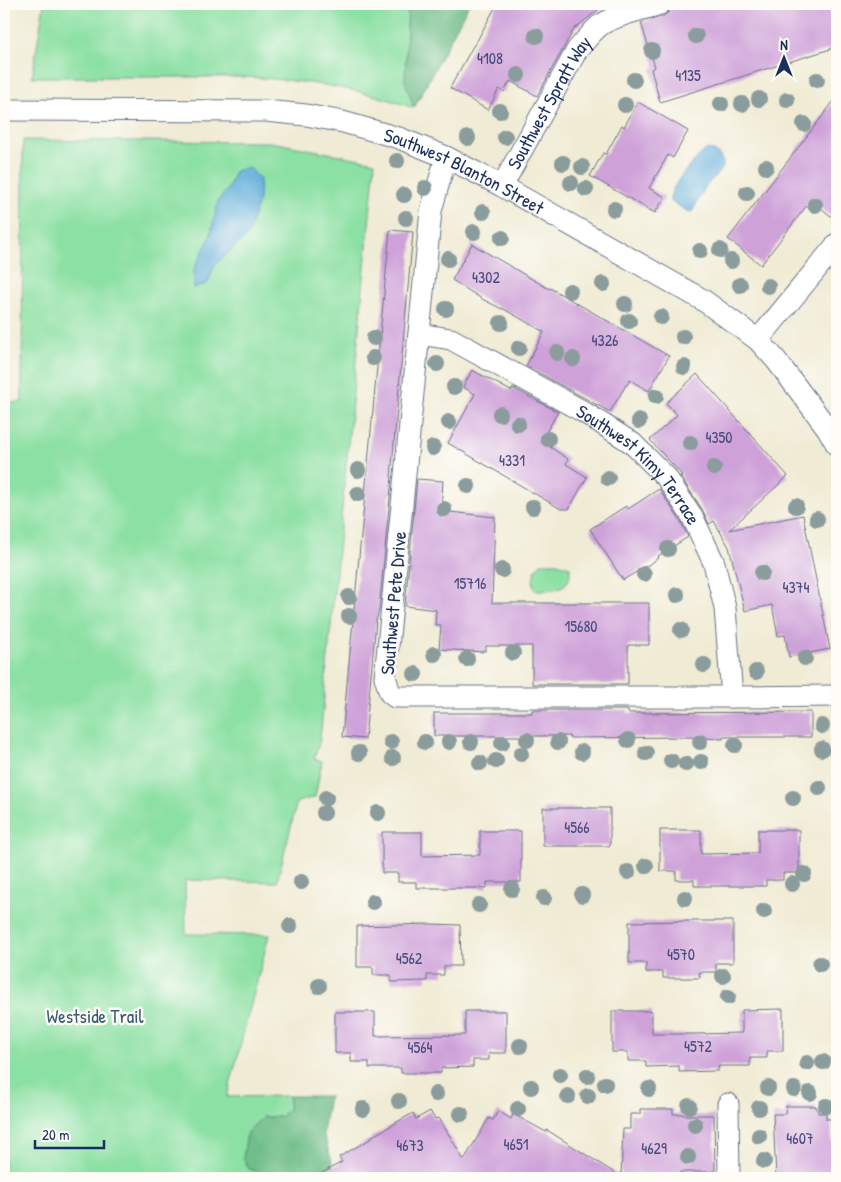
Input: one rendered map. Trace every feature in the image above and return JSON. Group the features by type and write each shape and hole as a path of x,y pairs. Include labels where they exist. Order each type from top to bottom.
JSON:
{"street":[{"name":"Southwest Spratt Way","path":"502,186 577,50 589,36 601,25 616,18 660,4"},
{"name":"Southwest Blanton Street","path":"4,110 265,111 306,115 344,122 398,138 446,156 703,300 758,340 776,360 828,429 837,445"},
{"name":"Southwest Pete Drive","path":"446,156 431,211 385,677 390,693 395,698 732,698 837,696"},
{"path":"758,340 837,244"},
{"name":"Southwest Kimy Terrace","path":"419,334 452,338 582,411 632,442 666,477 692,516 714,563 724,608 732,698"},
{"path":"728,1104 729,1178"}],"green space":[{"path":"44,4 408,4 405,80 414,108 355,91 272,79 244,77 32,77"},
{"path":"408,4 469,4 414,108 405,81"},
{"name":"Westside Trail","path":"23,140 271,142 375,162 320,740 314,759 322,761 315,797 297,802 277,882 185,880 186,934 269,935 227,1097 289,1096 288,1110 280,1117 262,1117 268,1175 297,1169 310,1178 4,1178 4,403 22,402"},
{"path":"541,563 557,563 570,567 567,583 559,588 535,590 534,576"},
{"path":"289,1096 329,1096 323,1133 333,1165 330,1178 310,1178 297,1169 268,1175 249,1169 243,1158 247,1132 262,1117 280,1117 288,1110"}],"water":[{"path":"707,149 719,155 723,161 723,168 706,186 692,212 687,211 670,201 671,195 678,180"},
{"path":"249,167 260,179 259,199 248,235 214,266 208,283 194,288 194,269 210,237 218,201 228,189 235,171"}],"building":[{"path":"497,4 606,4 574,29 537,96 510,81 504,92 499,89 488,110 450,88"},
{"path":"672,4 837,4 837,47 660,102 651,69 655,67 641,23 664,16 669,12"},
{"path":"837,97 837,221 811,200 761,265 728,239"},
{"path":"638,102 688,131 673,158 668,155 649,188 665,197 655,213 590,176 603,153 606,154 622,125 624,127"},
{"path":"390,230 413,232 392,477 365,739 342,737"},
{"path":"472,244 669,356 649,391 630,380 610,412 526,366 544,332 482,299 452,280"},
{"path":"472,370 511,391 513,388 558,412 541,441 568,459 566,464 587,477 569,509 561,509 448,443 475,394 463,387"},
{"path":"697,374 788,476 729,530 803,515 830,649 789,657 785,635 778,636 772,605 745,611 729,547 714,521 709,524 702,509 680,476 682,475 650,440 677,415 666,403"},
{"path":"417,479 443,481 441,511 495,517 492,603 649,603 649,645 628,645 628,684 532,684 532,646 486,646 486,651 483,650 483,652 439,649 441,625 435,625 436,610 405,606"},
{"path":"659,489 681,522 688,537 658,556 653,562 623,580 590,529 626,506 628,509"},
{"path":"532,710 628,710 628,713 811,712 811,737 723,737 723,739 688,737 434,736 434,713 532,713"},
{"path":"543,808 610,808 610,846 543,846"},
{"path":"660,830 701,830 701,854 758,853 758,830 799,830 799,873 783,873 783,880 766,880 766,886 694,886 694,880 676,880 676,871 660,871"},
{"path":"480,831 521,831 521,882 487,882 487,888 416,888 416,882 398,882 398,873 382,873 382,832 422,832 422,856 480,855"},
{"path":"733,921 733,963 716,963 716,972 699,972 700,978 663,978 663,972 646,972 646,963 629,963 629,922"},
{"path":"460,925 461,966 444,966 444,975 427,975 427,981 391,982 391,975 373,975 373,967 357,967 357,926"},
{"path":"783,1009 783,1051 767,1051 767,1058 750,1058 750,1066 718,1066 718,1071 679,1072 679,1066 646,1067 646,1061 628,1061 628,1052 612,1052 612,1011 652,1011 652,1034 694,1034 742,1033 742,1010"},
{"path":"465,1011 506,1011 506,1053 489,1053 489,1060 473,1060 473,1067 441,1068 441,1073 401,1073 401,1068 369,1068 369,1062 351,1062 351,1053 335,1053 335,1012 375,1012 375,1036 465,1035"},
{"path":"786,1106 816,1106 818,1113 826,1113 826,1119 831,1119 834,1176 828,1176 828,1178 776,1178 773,1114 785,1114"},
{"path":"640,1109 673,1109 673,1114 714,1115 715,1172 680,1172 680,1178 621,1177 623,1129 630,1129 630,1114 640,1114"},
{"path":"430,1111 435,1119 439,1118 464,1160 489,1118 493,1120 498,1111 511,1119 513,1114 546,1132 547,1130 621,1177 313,1178 342,1162 339,1157 371,1137 413,1113 416,1119"}]}
